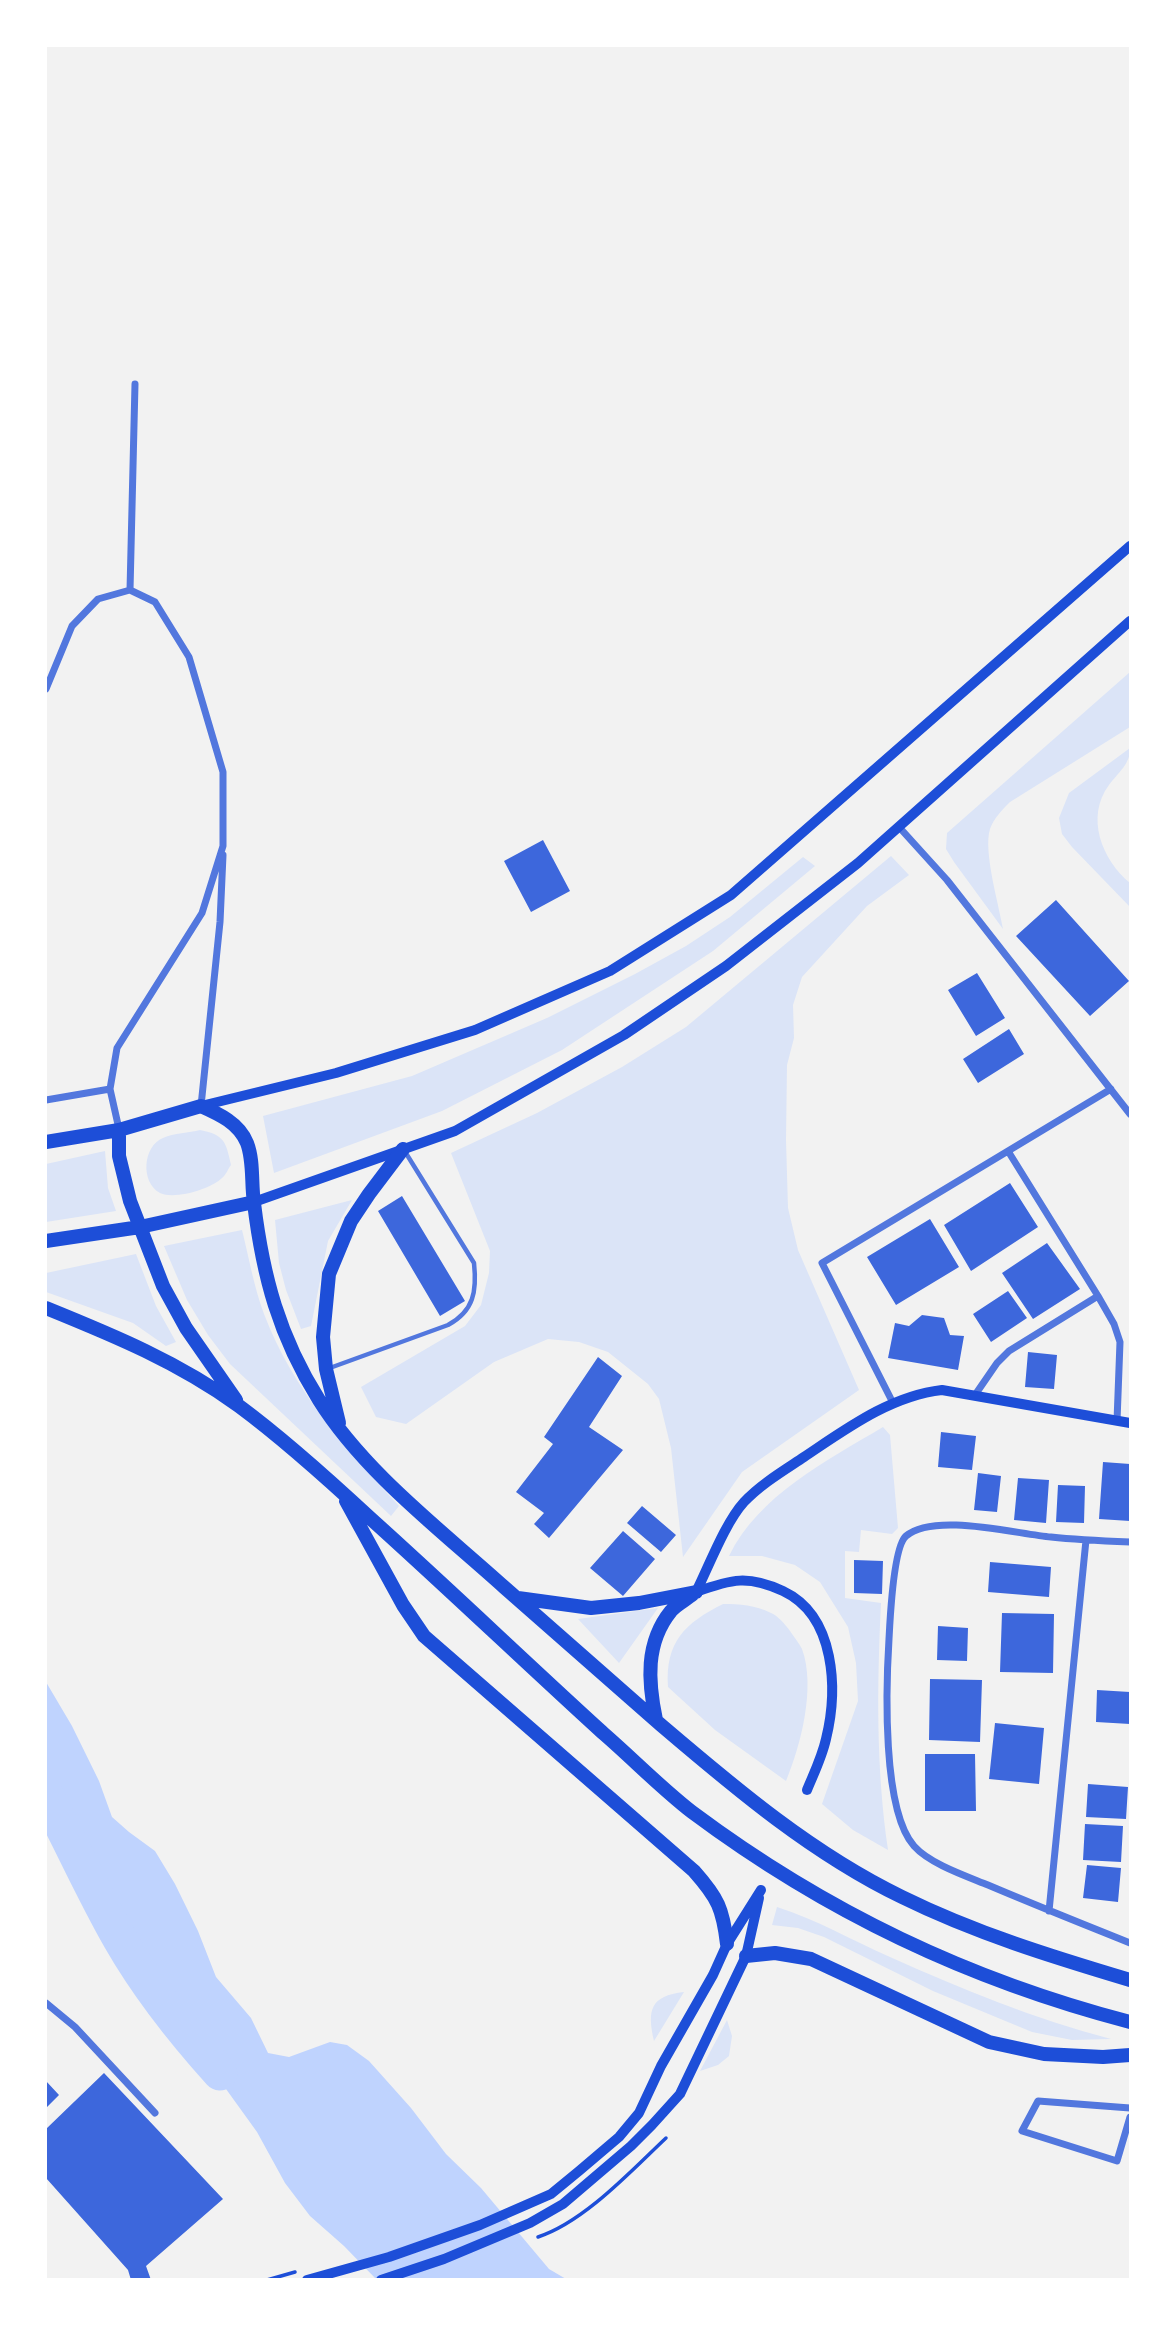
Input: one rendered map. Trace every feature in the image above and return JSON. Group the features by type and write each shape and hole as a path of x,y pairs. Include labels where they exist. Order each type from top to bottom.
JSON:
{"highway":[{"path":"46,1142 119,1129 201,1105 235,1124 247,1141 268,1288 283,1332 318,1399 341,1432 405,1497 516,1598 734,1788 797,1833 900,1896 969,1928 1130,1980"},
{"path":"119,1129 120,1156 130,1201 163,1286 186,1328 240,1407"},
{"path":"341,1432 326,1369 323,1337 329,1274 351,1221 403,1149"},
{"path":"46,1241 140,1227 254,1202"},
{"path":"46,1308 137,1346 188,1373 240,1407 341,1491 576,1709 691,1811 791,1880 853,1916 921,1949 1021,1990 1130,2022"},
{"path":"341,1491 403,1605 424,1636 694,1871 713,1892 724,1917 727,1944"},
{"path":"516,1598 591,1608 639,1603 696,1592"},
{"path":"656,1720 650,1676 653,1641 672,1610 696,1592"},
{"path":"746,1956 775,1953 811,1959 989,2042 1044,2054 1103,2057 1130,2055"}],"main road":[{"path":"201,1105 336,1073 475,1030 610,971 731,895 1130,546"},
{"path":"254,1202 455,1131 624,1035 726,966 858,863 1130,621"},
{"path":"696,1592 733,1517 743,1503 786,1469 853,1425 893,1403 935,1391 975,1395 1130,1423"},
{"path":"696,1592 734,1580 755,1580 792,1595 816,1620 825,1639 829,1661 831,1716 821,1758 807,1790"},
{"path":"306,2274 422,2245 480,2225 551,2194 619,2137 639,2113 661,2066 713,1975 727,1944 761,1890 746,1956 680,2094 652,2125 563,2203 530,2223 444,2259 381,2280"},
{"path":"727,1944 746,1956"}],"street":[{"path":"130,590 135,384"},
{"path":"46,689 72,626 98,599 130,590 155,602 189,657 223,772 220,922 201,1105"},
{"path":"899,827 947,880 1130,1114"},
{"path":"119,1129 110,1089 117,1048 202,913 223,846"},
{"path":"46,1100 110,1089"},
{"path":"893,1403 822,1262 1111,1089"},
{"path":"1008,1151 1114,1324 1120,1342 1117,1421"},
{"path":"975,1395 997,1363 1009,1351 1098,1296"},
{"path":"1130,1542 1086,1540 960,1525 923,1528 905,1536 900,1545 892,1592 886,1697 894,1802 902,1829 914,1847 927,1857 1049,1911 1130,1943"},
{"path":"1049,1911 1086,1540"},
{"path":"46,2003 75,2027 155,2113"},
{"path":"1130,2108 1038,2101 1022,2131 1117,2161 1130,2118"}],"lane":[{"path":"326,1369 448,1325 461,1318 474,1295 474,1264 403,1149"}],"path":[{"path":"267,2280 306,2274"}],"shaded area":[{"path":"1130,672 1130,727 1010,802 998,814 990,829 988,839 992,878 1003,929 946,849 947,833"},
{"path":"1130,748 1126,763 1102,797 1098,824 1105,850 1130,883 1130,907 1072,847 1062,834 1059,818 1069,793"},
{"path":"891,856 909,875 867,906 802,977 793,1005 794,1038 787,1065 788,1208 798,1250 859,1390 742,1472 683,1557 671,1448 659,1399 648,1384 608,1352 579,1342 548,1339 494,1362 406,1424 376,1417 361,1387 465,1326 481,1305 489,1273 490,1251 451,1153 537,1113 622,1067 686,1027"},
{"path":"803,857 815,866 713,951 562,1050 442,1111 274,1173 263,1116 412,1076 547,1018 686,946 730,917"},
{"path":"200,1130 215,1134 223,1141 231,1165 226,1174 210,1186 192,1192 174,1195 160,1193 149,1181 147,1173 146,1164 151,1148 167,1136"},
{"path":"105,1151 108,1188 116,1211 46,1222 46,1164"},
{"path":"352,1200 328,1241 311,1326 301,1329 279,1263 275,1220"},
{"path":"242,1230 260,1304 276,1342 322,1417 399,1506 391,1516 230,1364 187,1300 164,1246"},
{"path":"136,1254 156,1306 176,1342 166,1346 133,1323 46,1292 46,1273"},
{"path":"883,1427 890,1435 898,1528 892,1534 861,1530 859,1552 845,1551 845,1598 881,1603 879,1727 881,1788 888,1850 853,1830 822,1804 858,1701 856,1663 848,1627 820,1582 795,1565 762,1556 729,1556 742,1534 776,1497 817,1467"},
{"path":"723,1604 753,1607 774,1614 802,1649 808,1681 805,1716 797,1751 786,1781 715,1730 668,1687 670,1658 680,1636 698,1619"},
{"path":"658,1608 619,1663 578,1619"},
{"path":"777,1907 971,1992 1026,2013 1111,2039 1072,2040 1032,2032 933,1991 824,1937 798,1928 772,1925"},
{"path":"684,1992 654,2041 651,2013 654,2006 664,1997"},
{"path":"727,2020 732,2036 729,2056 718,2065 700,2071"}],"water":[{"path":"46,1682 72,1726 99,1781 112,1817 155,1851 198,1931 216,1977 251,2018 268,2053 289,2057 330,2042 347,2045 369,2061 411,2108 446,2154 481,2188 549,2269 566,2279 376,2279 310,2216 285,2183 257,2132 146,1978 64,1841 46,1801"}],"building":[{"path":"543,840 570,891 531,912 504,861"},
{"path":"1056,900 1129,981 1090,1016 1016,936"},
{"path":"977,973 1005,1018 976,1036 948,990"},
{"path":"1009,1029 1024,1054 978,1083 963,1059"},
{"path":"1010,1183 1038,1227 971,1271 944,1225"},
{"path":"402,1196 465,1301 440,1316 378,1211"},
{"path":"930,1219 959,1267 896,1305 867,1257"},
{"path":"1047,1243 1080,1289 1033,1319 1002,1273"},
{"path":"1008,1291 1027,1318 991,1342 973,1314"},
{"path":"922,1315 944,1318 950,1335 964,1336 958,1370 888,1358 895,1323 909,1326"},
{"path":"1028,1352 1057,1355 1054,1389 1025,1387"},
{"path":"598,1357 622,1376 589,1427 623,1450 549,1538 534,1524 544,1513 516,1492 553,1444 544,1437"},
{"path":"941,1432 976,1436 972,1470 938,1467"},
{"path":"1103,1462 1130,1464 1130,1521 1099,1519"},
{"path":"978,1473 1001,1476 997,1512 974,1510"},
{"path":"1018,1478 1049,1480 1046,1523 1014,1520"},
{"path":"1058,1485 1085,1486 1084,1523 1056,1522"},
{"path":"642,1506 676,1535 661,1552 627,1523"},
{"path":"623,1531 655,1559 623,1596 590,1568"},
{"path":"854,1560 883,1561 882,1594 854,1593"},
{"path":"990,1562 1051,1567 1049,1597 988,1592"},
{"path":"1002,1613 1054,1614 1053,1673 1000,1672"},
{"path":"938,1626 968,1628 967,1661 937,1660"},
{"path":"930,1679 982,1680 980,1742 929,1740"},
{"path":"1097,1690 1130,1692 1130,1724 1096,1722"},
{"path":"995,1723 1044,1728 1039,1784 989,1779"},
{"path":"925,1754 975,1754 976,1811 925,1811"},
{"path":"1088,1784 1128,1787 1126,1819 1086,1817"},
{"path":"1085,1824 1123,1826 1121,1862 1083,1860"},
{"path":"1087,1865 1121,1868 1118,1902 1083,1898"},
{"path":"104,2073 223,2199 146,2266 151,2280 131,2280 128,2270 46,2178 46,2129"},
{"path":"46,2081 59,2095 46,2108"}],"waterway":[{"path":"46,1795 120,1939 142,1975 220,2073"}]}
